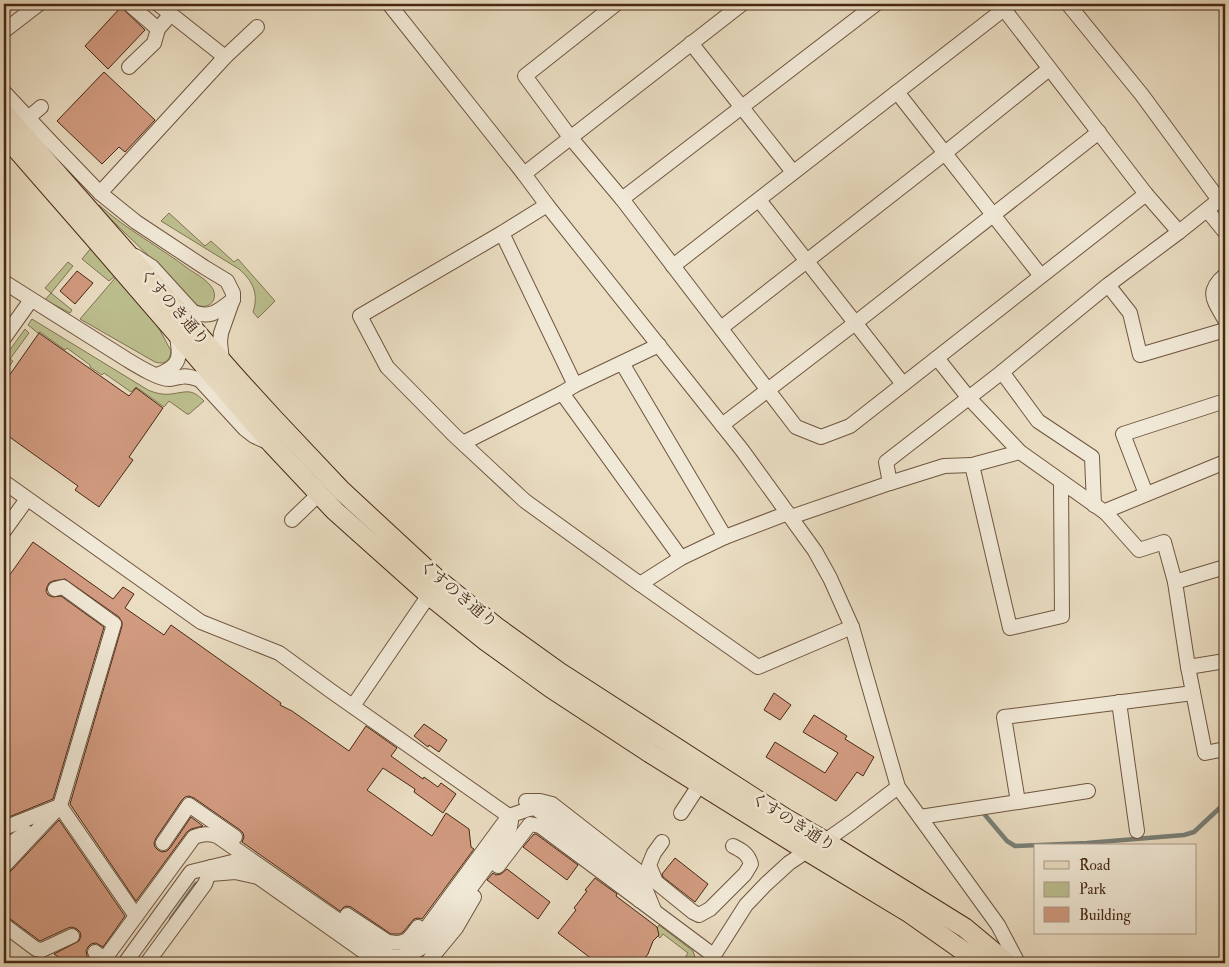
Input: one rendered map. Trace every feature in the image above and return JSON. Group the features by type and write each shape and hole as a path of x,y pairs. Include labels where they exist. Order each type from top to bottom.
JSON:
{"main road":[{"name":"くすのき通り","path":"4,113 176,332 272,444 335,511 429,595 486,641 550,688 807,851 908,912 979,963"},
{"name":"くすのき通り","path":"4,135 100,233 122,248 274,419 341,490 438,579 495,626 567,677 778,813 965,928 1007,963"}],"street":[{"path":"4,32 29,20 39,4"},
{"path":"129,4 158,29"},
{"path":"158,4 225,57"},
{"path":"389,4 742,450 815,551 830,578 852,627 898,787 998,925 1018,963"},
{"path":"616,4 525,76 570,137 622,199 796,427 821,437 850,426 1146,194"},
{"path":"524,174 742,4"},
{"path":"622,199 876,4"},
{"path":"890,483 886,462 1002,372 1108,285 1222,197 1068,4"},
{"path":"673,266 898,92 1002,6 1146,194 1179,232"},
{"path":"129,67 154,43 158,29 171,14"},
{"path":"100,193 173,108 256,27"},
{"path":"692,43 793,172"},
{"path":"721,328 1049,69"},
{"path":"4,92 100,193 136,222 227,281 233,293 233,299 221,334 222,361"},
{"path":"898,92 1041,276"},
{"path":"28,118 41,107"},
{"path":"722,425 1099,132"},
{"path":"758,200 903,384"},
{"path":"547,205 360,316 387,367 463,443 525,501 758,667 852,627"},
{"path":"1207,210 1225,232"},
{"path":"502,233 575,385"},
{"path":"122,248 152,267 193,312 210,315 219,311 233,299"},
{"path":"1225,275 1217,282 1213,291 1216,303 1225,320"},
{"path":"4,282 126,359 157,375 171,379 183,376 200,380 246,429 254,436 272,444"},
{"path":"1108,285 1130,313 1140,355 1225,330"},
{"path":"4,338 31,300"},
{"path":"157,375 171,368 179,356 176,332"},
{"path":"463,443 575,385 659,345"},
{"path":"937,358 968,397 1020,452 1106,513 1139,550 1164,542 1175,582 1188,667 1205,753 1225,749"},
{"path":"622,363 725,537"},
{"path":"1002,372 1038,421 1092,457 1094,505"},
{"path":"562,393 681,558"},
{"path":"1146,494 1123,434 1225,401"},
{"path":"640,584 681,558 725,537 944,466 972,464 1020,452"},
{"path":"1106,513 1108,510 1225,462"},
{"path":"972,464 1010,628 1062,616 1061,482"},
{"path":"4,482 201,622 279,653 502,809 511,819 510,827 497,852 430,944 411,954 399,955 390,953 266,867 236,861 208,876 147,963"},
{"path":"292,520 319,494"},
{"path":"4,531 27,499"},
{"path":"1175,582 1225,567"},
{"path":"4,866 60,806 114,624 70,592 63,588 55,589"},
{"path":"353,706 429,595"},
{"path":"1188,667 1225,661"},
{"path":"1018,802 1004,717 1193,693"},
{"path":"1119,702 1137,831"},
{"path":"681,813 700,784"},
{"path":"427,963 452,936 476,894 530,824 540,826 589,868 654,911 711,959 746,905 766,884 789,863 825,841 898,787"},
{"path":"920,817 1088,792"},
{"path":"95,952 103,958 106,957 194,837 212,834 218,836 391,957 402,957 478,851 502,809 528,800 552,804 638,871 654,911"},
{"path":"163,843 189,805 380,938 388,942 403,942 409,945"},
{"path":"4,828 60,806"},
{"path":"4,850 60,806"},
{"path":"60,806 136,916"},
{"path":"502,809 535,808 632,881 639,900"},
{"path":"662,842 654,853 649,865 656,882 699,915 710,909 745,874 751,864 748,855 733,846"},
{"path":"124,963 191,872 208,876 235,872 258,877 380,963"},
{"path":"4,925 36,949 42,950 72,936"}],"green space":[{"path":"99,205 205,280 213,289 214,298 212,302 205,306 193,303 154,261 97,206"},
{"path":"169,213 205,246 211,241 234,262 238,259 275,301 258,318 253,312 255,294 248,278 239,269 161,221"},
{"path":"91,248 115,276 109,281 82,259"},
{"path":"68,262 73,266 51,293 45,288"},
{"path":"116,277 156,323 171,351 166,361 162,363 155,362 80,319"},
{"path":"51,293 72,310 70,313 45,300"},
{"path":"32,319 148,390 165,394 192,393 204,401 187,414 169,401 164,407 136,387 131,392 104,373 102,375 90,367 90,365 67,348 65,350 40,332 38,333 28,325"},
{"path":"25,329 29,333 10,359 13,361 4,374 4,358"},
{"path":"659,925 693,951 697,963 691,963 687,960 686,956 688,953 663,934 660,938 655,933"}],"building":[{"path":"121,7 145,30 108,69 85,46"},
{"path":"104,72 155,120 125,152 119,147 102,164 57,121"},
{"path":"77,271 93,283 75,304 60,291"},
{"path":"39,333 129,396 136,388 163,408 129,457 133,460 99,507 75,490 78,486 4,433 4,383"},
{"path":"33,542 113,599 123,587 134,594 125,608 164,635 171,625 281,703 280,705 292,711 349,751 366,726 397,748 391,756 423,779 424,777 438,787 441,783 456,794 443,813 414,792 415,789 383,768 367,790 432,836 446,813 469,829 471,847 474,849 422,919 414,919 400,934 391,934 351,907 344,907 340,911 242,842 244,837 240,830 189,796 182,800 156,838 155,847 162,852 167,851 191,817 203,826 187,832 136,901 70,804 122,622 119,617 65,579 49,583 46,591 48,595 53,597 61,596 104,627 53,799 4,819 4,583"},
{"path":"774,693 791,705 780,720 764,710"},
{"path":"814,715 847,736 845,739 874,757 863,776 857,772 836,801 766,757 775,742 825,773 838,753 803,732"},
{"path":"424,724 447,740 439,752 429,745 428,747 414,736"},
{"path":"59,820 125,916 103,947 96,943 88,947 86,951 87,956 95,963 67,963 54,954 79,941 81,936 77,929 68,928 40,941 4,916 4,875 10,872"},
{"path":"534,834 578,865 567,880 523,847"},
{"path":"675,858 708,884 695,902 663,877 662,874"},
{"path":"507,869 550,902 538,919 487,880 493,873 496,875 501,874"},
{"path":"595,878 657,927 659,935 653,941 648,954 641,963 597,963 558,933 576,910 574,908"}],"waterway":[{"path":"1063,844 1184,835 1194,832 1225,803"},
{"path":"985,815 1007,841 1015,846 1034,845"},
{"path":"171,919 196,884 201,883"}]}
